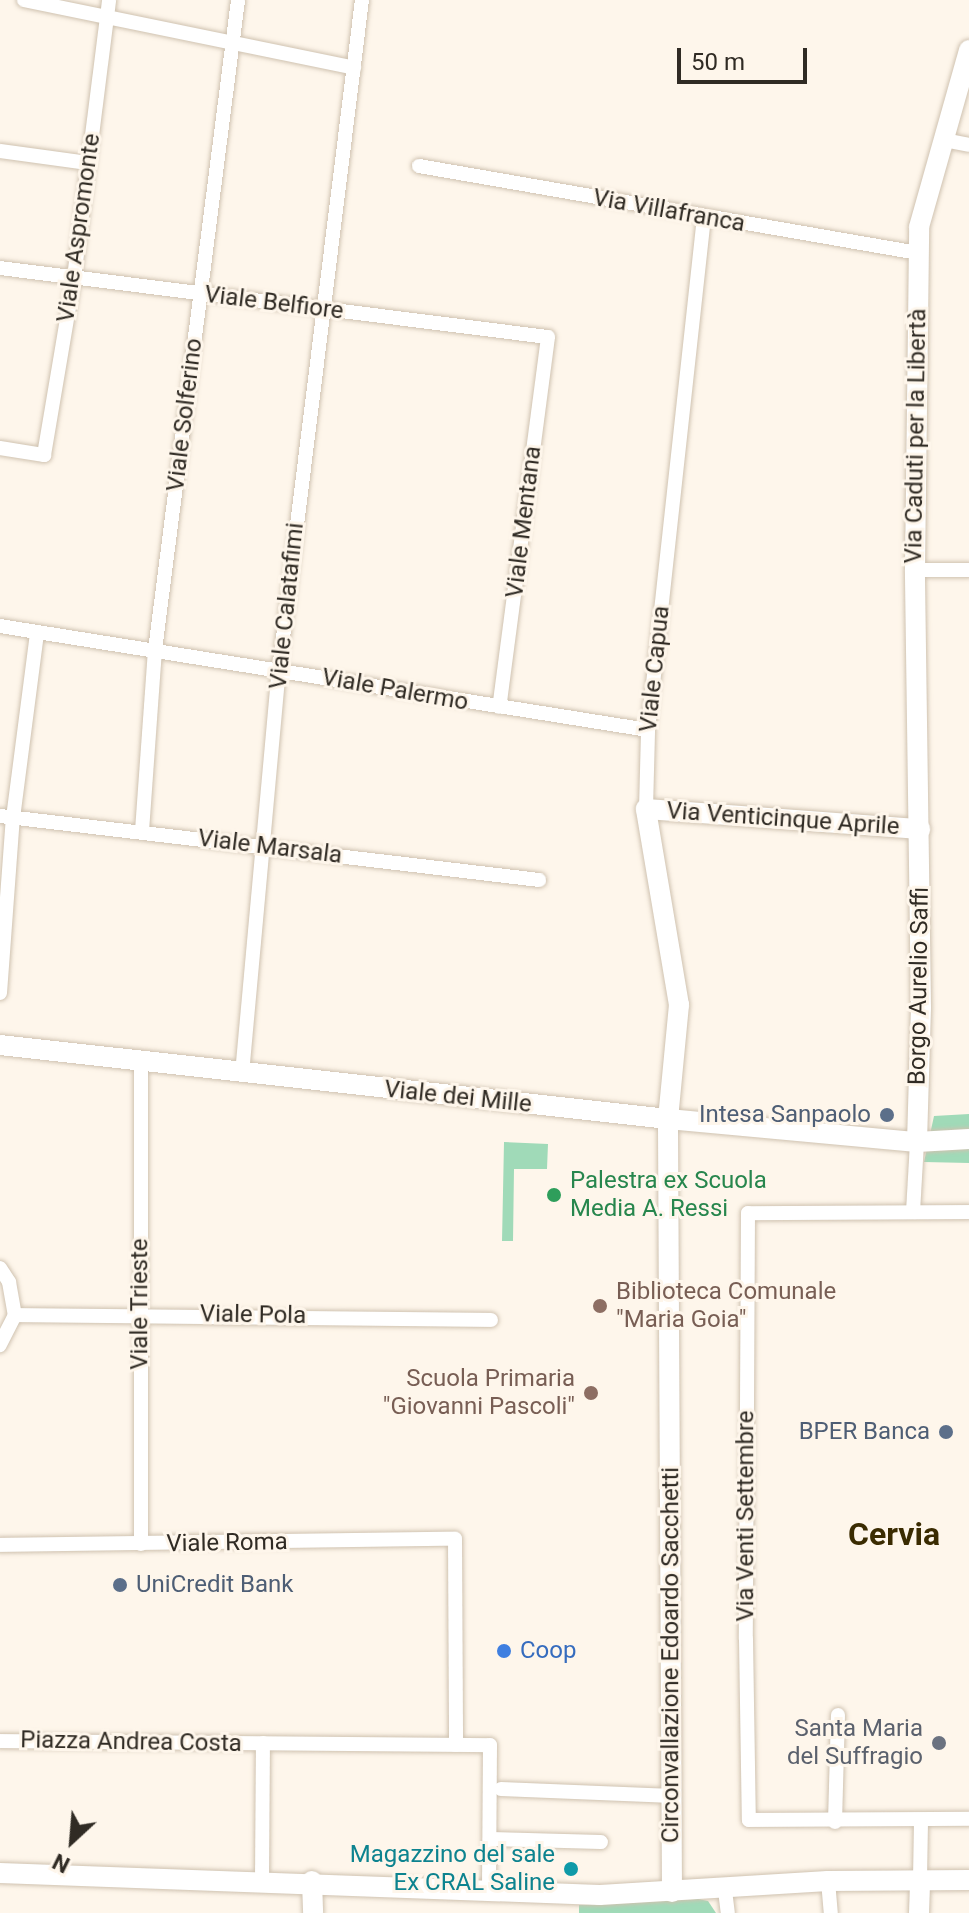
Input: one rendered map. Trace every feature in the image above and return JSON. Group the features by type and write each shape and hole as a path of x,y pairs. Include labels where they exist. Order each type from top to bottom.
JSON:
{"street":[{"path":"24,0 354,68"},
{"name":"Viale Aspromonte","path":"0,448 44,455 74,278 109,0"},
{"name":"Viale Solferino","path":"142,831 155,650 238,0"},
{"name":"Viale Calatafimi","path":"242,1074 279,670 362,0"},
{"name":"Via Caduti per la Libertà","path":"920,829 915,570 919,227 969,50"},
{"path":"944,140 969,145"},
{"path":"0,151 88,163"},
{"name":"Via Villafranca","path":"419,166 918,253"},
{"name":"Viale Capua","path":"668,1119 679,1005 646,809 648,730 704,217"},
{"name":"Viale Belfiore","path":"0,268 548,337"},
{"name":"Viale Mentana","path":"499,707 548,337"},
{"path":"915,570 969,570"},
{"name":"Viale Palermo","path":"0,626 648,730"},
{"path":"0,993 6,817 37,633"},
{"name":"Via Venticinque Aprile","path":"646,809 920,829"},
{"name":"Viale Marsala","path":"6,817 539,880"},
{"name":"Borgo Aurelio Saffi","path":"917,1142 920,829"},
{"name":"Viale dei Mille","path":"0,1045 668,1119 917,1142 969,1139"},
{"name":"Viale Trieste","path":"141,1063 141,1544"},
{"name":"Circonvallazione Edoardo Sacchetti","path":"668,1119 672,1892"},
{"path":"913,1212 917,1142"},
{"name":"Via Venti Settembre","path":"969,1212 748,1213 749,1820 969,1819"},
{"path":"0,1268 9,1282 15,1315 0,1345"},
{"name":"Viale Pola","path":"15,1315 139,1313 491,1320"},
{"name":"Viale Roma","path":"0,1545 455,1539 456,1745"},
{"path":"835,1822 838,1715"},
{"name":"Piazza Andrea Costa","path":"0,1741 490,1745 491,1839"},
{"name":"Piazza Andrea Costa","path":"262,1879 263,1743"},
{"path":"501,1789 673,1796"},
{"path":"919,1913 921,1820"},
{"path":"489,1888 491,1839 601,1842"},
{"path":"0,1873 262,1879 600,1895 725,1890 828,1881 969,1880"},
{"path":"312,1881 313,1913"},
{"path":"828,1881 831,1913"},
{"path":"725,1890 728,1913"}],"green space":[{"path":"969,1114 969,1163 924,1162 934,1116"},
{"path":"504,1142 548,1144 547,1169 514,1169 513,1241 502,1241"},
{"path":"708,1901 716,1913 579,1913 579,1905"}],"place":[{"name":"Intesa Sanpaolo","path":"887,1115"},
{"name":"Palestra ex Scuola Media A. Ressi","path":"554,1195"},
{"name":"Biblioteca Comunale \"Maria Goia\"","path":"600,1306"},
{"name":"Scuola Primaria \"Giovanni Pascoli\"","path":"591,1393"},
{"name":"BPER Banca","path":"946,1432"},
{"name":"UniCredit Bank","path":"120,1585"},
{"name":"Coop","path":"504,1651"},
{"name":"Santa Maria del Suffragio","path":"939,1743"},
{"name":"Magazzino del sale Ex CRAL Saline","path":"571,1869"}],"district":[{"name":"Cervia","path":"894,1534"}]}
